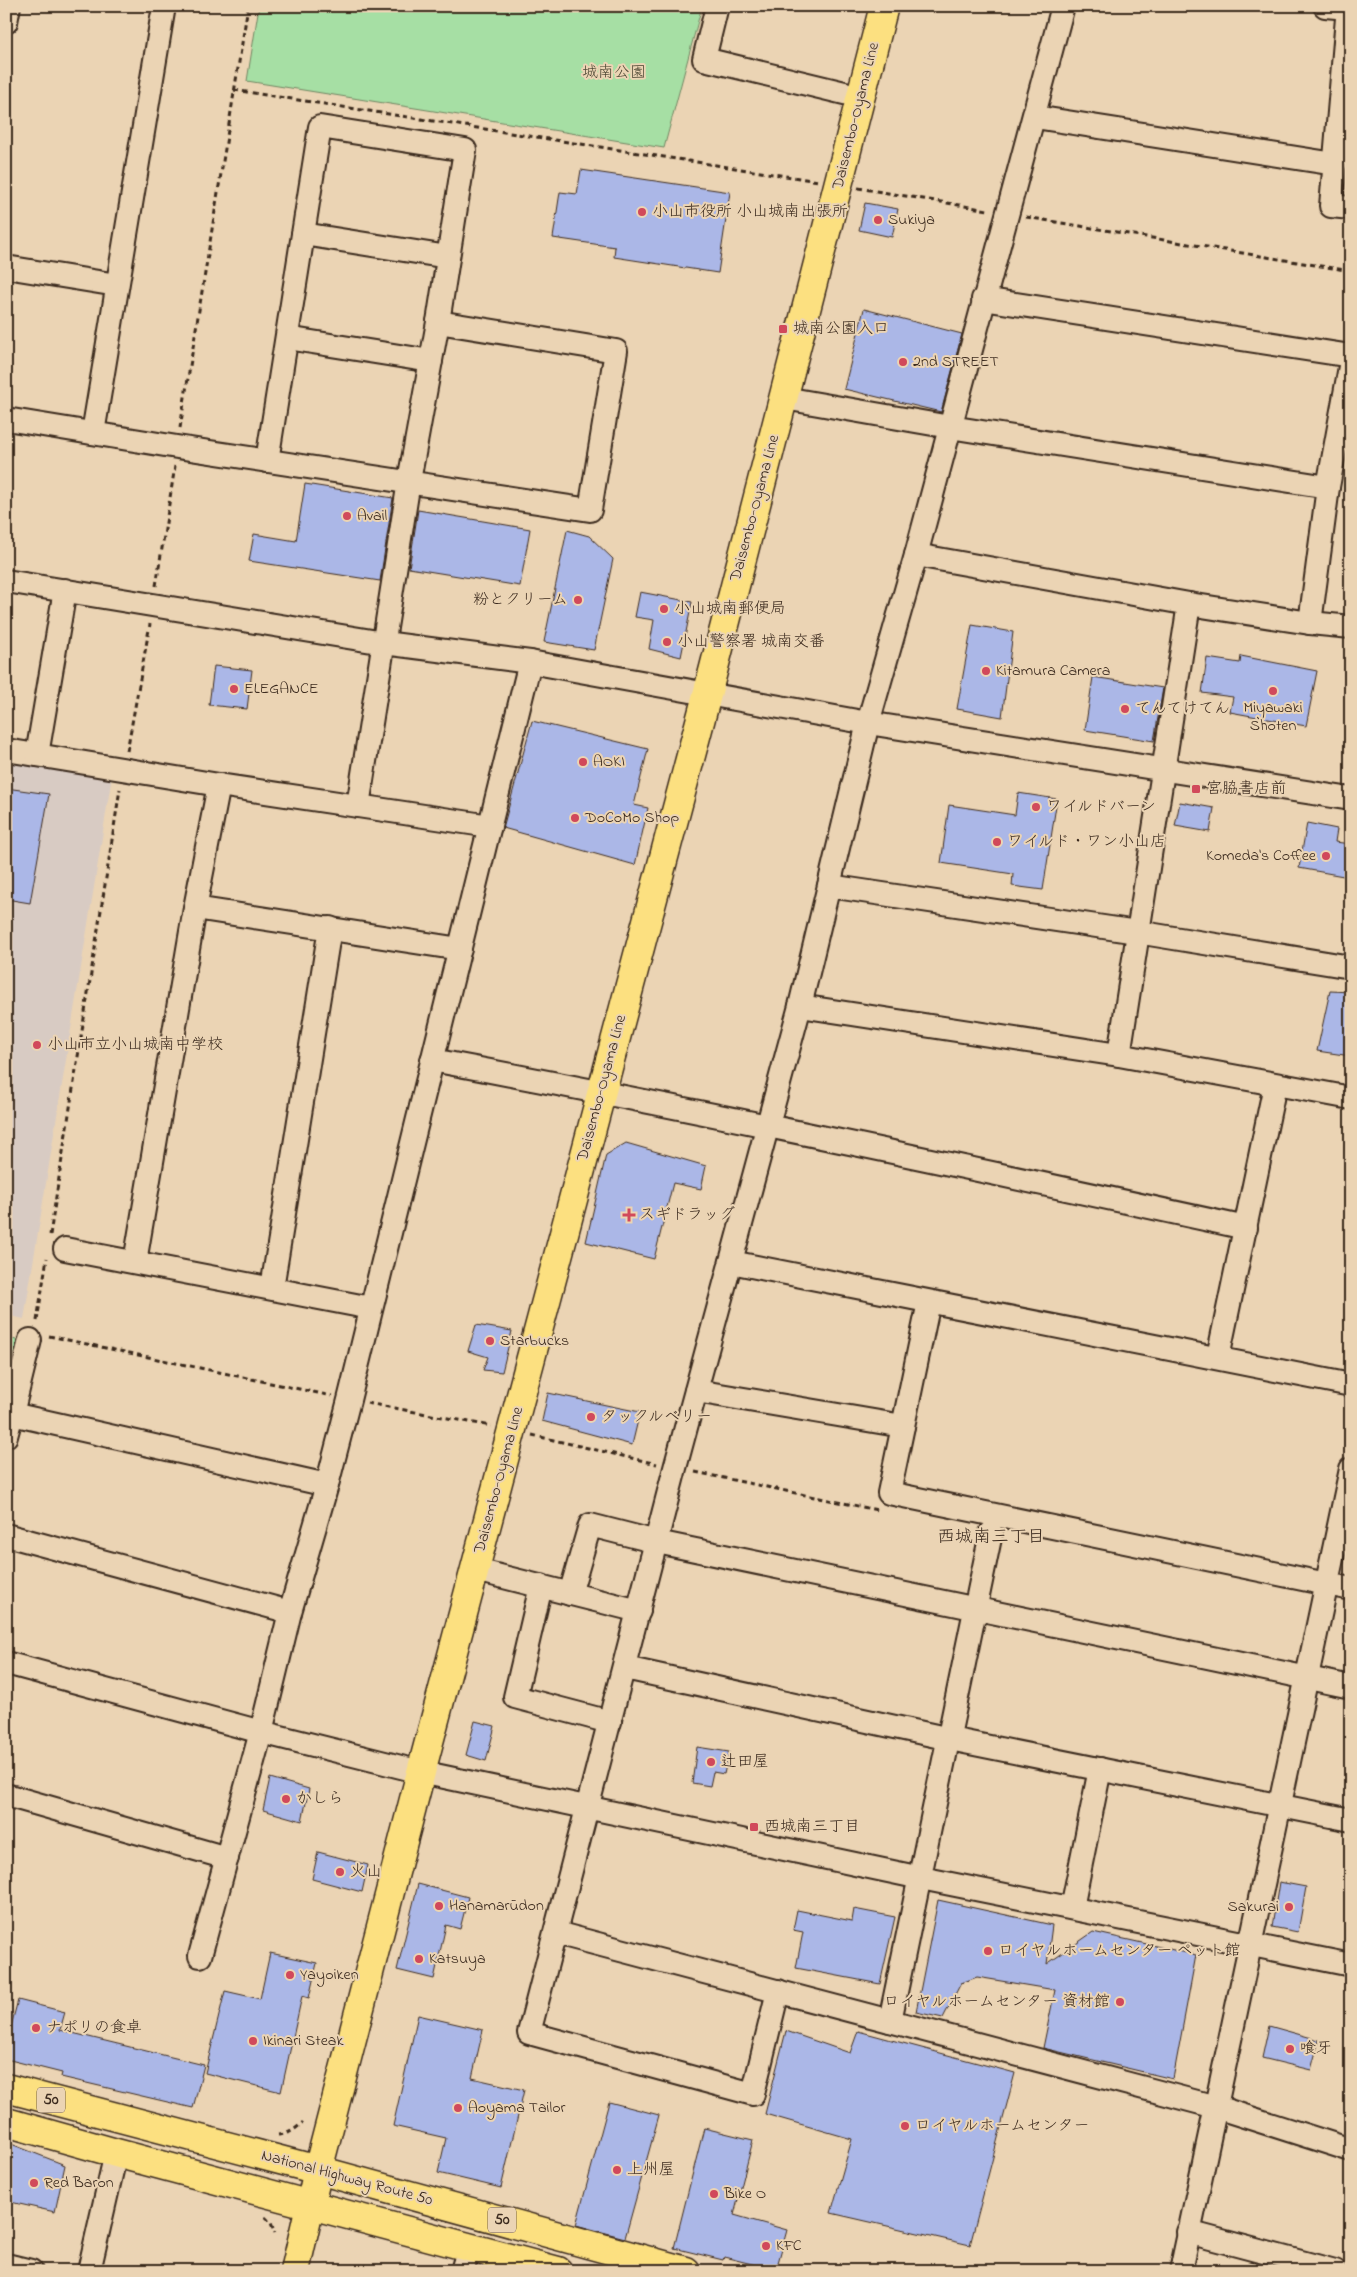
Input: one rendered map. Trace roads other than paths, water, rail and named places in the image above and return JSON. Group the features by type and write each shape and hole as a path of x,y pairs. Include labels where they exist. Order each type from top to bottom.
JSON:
{"main road":[{"name":"Daisembo-Oyama Line","path":"295,2271 318,2170 421,1772 707,695 884,6"},
{"name":"National Highway Route 50","path":"6,2088 318,2170 686,2271"},
{"name":"50","path":"6,2122 116,2153 310,2203 466,2259 558,2271"}],"street":[{"path":"6,22 9,6"},
{"path":"93,433 164,6"},
{"path":"716,6 704,59 861,97"},
{"path":"778,1991 753,2094 529,2033 556,1933 586,1807 625,1668 696,1391 800,1006 866,733 916,555 1006,213 1035,117 1063,6"},
{"path":"1325,6 1348,7 1331,206 1351,208"},
{"path":"1035,117 1335,164"},
{"path":"267,461 320,127 465,150 438,322 409,481 358,806"},
{"path":"303,234 448,257"},
{"path":"6,267 117,285"},
{"path":"983,299 1351,356"},
{"path":"6,418 177,448 409,481 590,510 616,351 438,322"},
{"path":"287,338 431,361"},
{"path":"1310,623 1328,487 1351,361"},
{"path":"784,398 950,427 1328,487"},
{"path":"916,555 1189,604 1310,623 1351,627"},
{"path":"6,581 384,643 530,662 707,695 866,733 1164,768 1351,799"},
{"path":"37,755 65,590"},
{"path":"1119,1056 1189,604"},
{"path":"200,1956 261,1732 290,1612 327,1485 530,662"},
{"path":"6,750 490,826"},
{"path":"135,1262 195,908 220,785"},
{"path":"829,886 1137,932 1351,967"},
{"path":"195,908 460,949"},
{"path":"272,1288 330,928"},
{"path":"800,1006 1119,1056 1351,1098"},
{"path":"432,1060 601,1092 940,1161 1246,1228"},
{"path":"1218,1357 1275,1084"},
{"path":"54,1247 371,1308"},
{"path":"731,1262 1218,1357 1351,1385"},
{"path":"929,1302 888,1493 1351,1589"},
{"path":"6,1436 33,1332"},
{"path":"696,1391 902,1426"},
{"path":"12,1414 327,1485"},
{"path":"1181,2271 1278,1806 1351,1469"},
{"path":"570,1594 590,1526 657,1542 1351,1687"},
{"path":"890,2021 950,1739 991,1533"},
{"path":"6,1535 290,1612"},
{"path":"476,1570 639,1611"},
{"path":"541,1586 515,1697 610,1722"},
{"path":"6,1663 261,1732 421,1772 921,1878 1351,1965"},
{"path":"625,1668 950,1739 1351,1820"},
{"path":"1072,1908 1100,1769"},
{"path":"6,1795 227,1858"},
{"path":"556,1933 1216,2107 1351,2150"},
{"path":"89,2271 116,2153"},
{"path":"1188,2232 1335,2271"},
{"path":"6,2265 31,2271"}],"place":[{"name":"小山市役所 小山城南出張所","path":"642,212"},
{"name":"Sukiya","path":"878,220"},
{"name":"城南公園入口","path":"783,329"},
{"name":"2nd STREET","path":"903,362"},
{"name":"Avail","path":"347,516"},
{"name":"粉とクリーム","path":"578,600"},
{"name":"小山城南郵便局","path":"664,609"},
{"name":"小山警察署 城南交番","path":"667,642"},
{"name":"Kitamura Camera","path":"986,671"},
{"name":"ELEGANCE","path":"234,689"},
{"name":"Miyawaki Shoten","path":"1273,691"},
{"name":"てんてけてん","path":"1125,709"},
{"name":"AOKI","path":"583,762"},
{"name":"宮脇書店前","path":"1196,789"},
{"name":"ワイルドバーン","path":"1036,807"},
{"name":"DoCoMo Shop","path":"575,818"},
{"name":"ワイルド・ワン小山店","path":"997,842"},
{"name":"Komeda's Coffee","path":"1326,856"},
{"name":"小山市立小山城南中学校","path":"37,1045"},
{"name":"スギドラッグ","path":"629,1215"},
{"name":"Starbucks","path":"490,1341"},
{"name":"タックルベリー","path":"591,1417"},
{"name":"辻田屋","path":"711,1762"},
{"name":"かしら","path":"286,1799"},
{"name":"西城南三丁目","path":"754,1827"},
{"name":"火山","path":"340,1872"},
{"name":"Hanamarūdon","path":"439,1906"},
{"name":"Sakurai","path":"1289,1907"},
{"name":"ロイヤルホームセンター ペット館","path":"988,1951"},
{"name":"Katsuya","path":"419,1959"},
{"name":"Yayoiken","path":"290,1975"},
{"name":"ロイヤルホームセンター 資材館","path":"1120,2002"},
{"name":"ナポリの食卓","path":"36,2028"},
{"name":"Ikinari Steak","path":"253,2041"},
{"name":"喰牙","path":"1290,2049"},
{"name":"Aoyama Tailor","path":"458,2108"},
{"name":"ロイヤルホームセンター","path":"905,2126"},
{"name":"上州屋","path":"617,2170"},
{"name":"Red Baron","path":"34,2183"},
{"name":"Bike O","path":"714,2194"},
{"name":"KFC","path":"766,2246"}],"district":[{"name":"西城南三丁目","path":"991,1538"}],"park label":[{"name":"城南公園","path":"614,73"}]}
